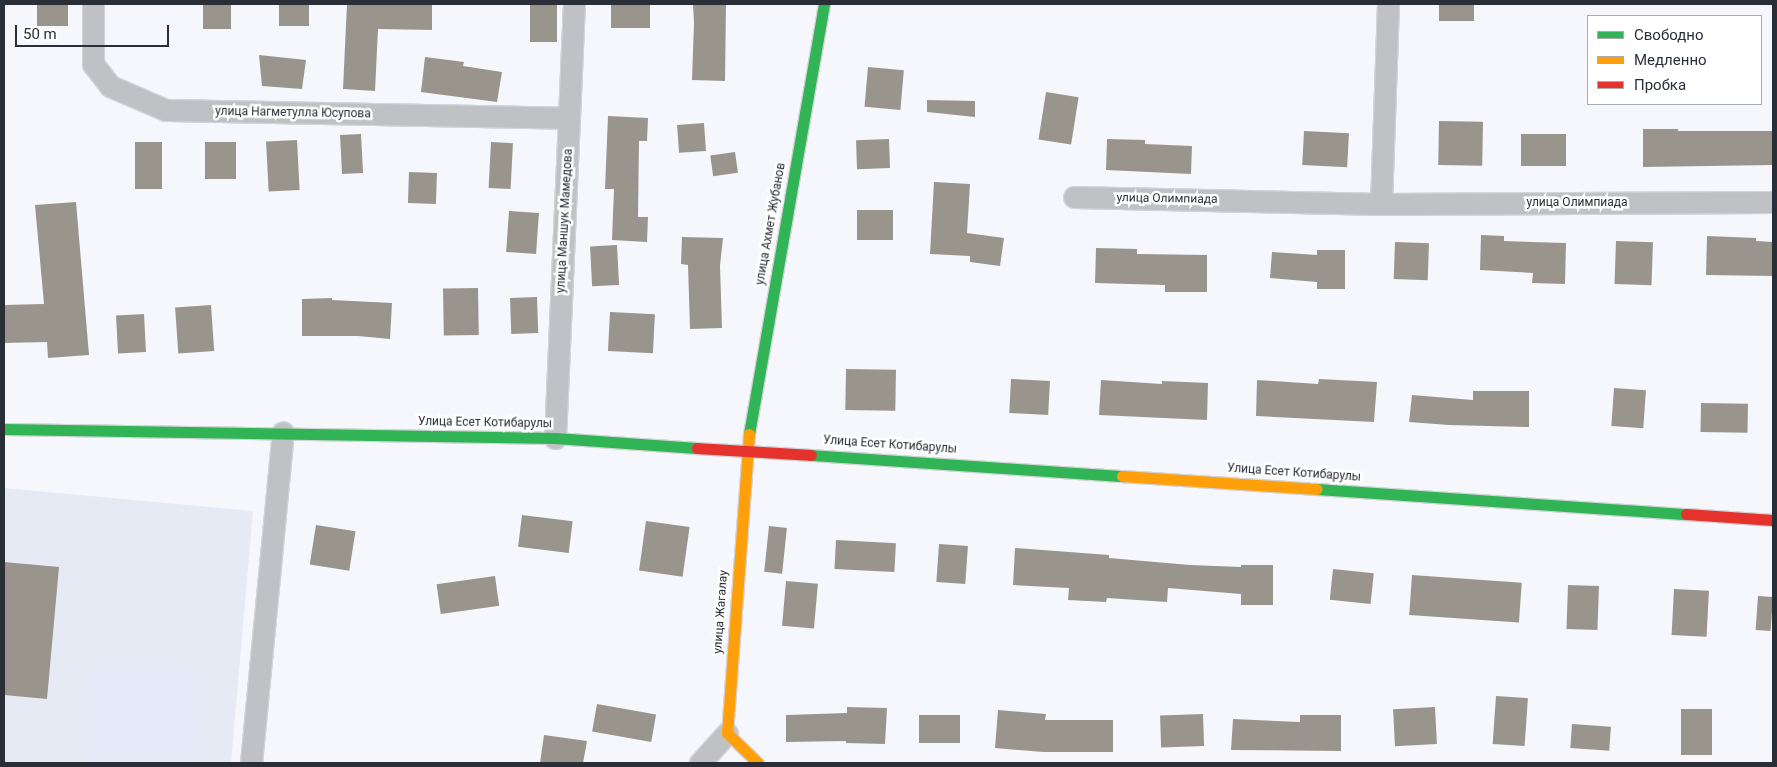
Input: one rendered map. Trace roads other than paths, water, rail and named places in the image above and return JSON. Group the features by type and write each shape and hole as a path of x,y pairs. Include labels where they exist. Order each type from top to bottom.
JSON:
{"street":[{"name":"улица Нагметулла Юсупова","path":"93,4 94,64 110,86 166,110 569,118"},
{"name":"улица Маншук Мамедова","path":"555,438 574,4"},
{"name":"улица Ахмет Жубанов","path":"746,449 824,4"},
{"path":"1381,204 1388,4"},
{"name":"улица Олимпиада","path":"1074,197 1381,204 1773,202"},
{"name":"Улица Есет Котибарулы","path":"4,429 555,438 746,449 1773,520"},
{"path":"251,763 283,433"},
{"name":"улица Жагалау","path":"727,733 746,449"},
{"path":"700,763 727,733 758,763"}]}
